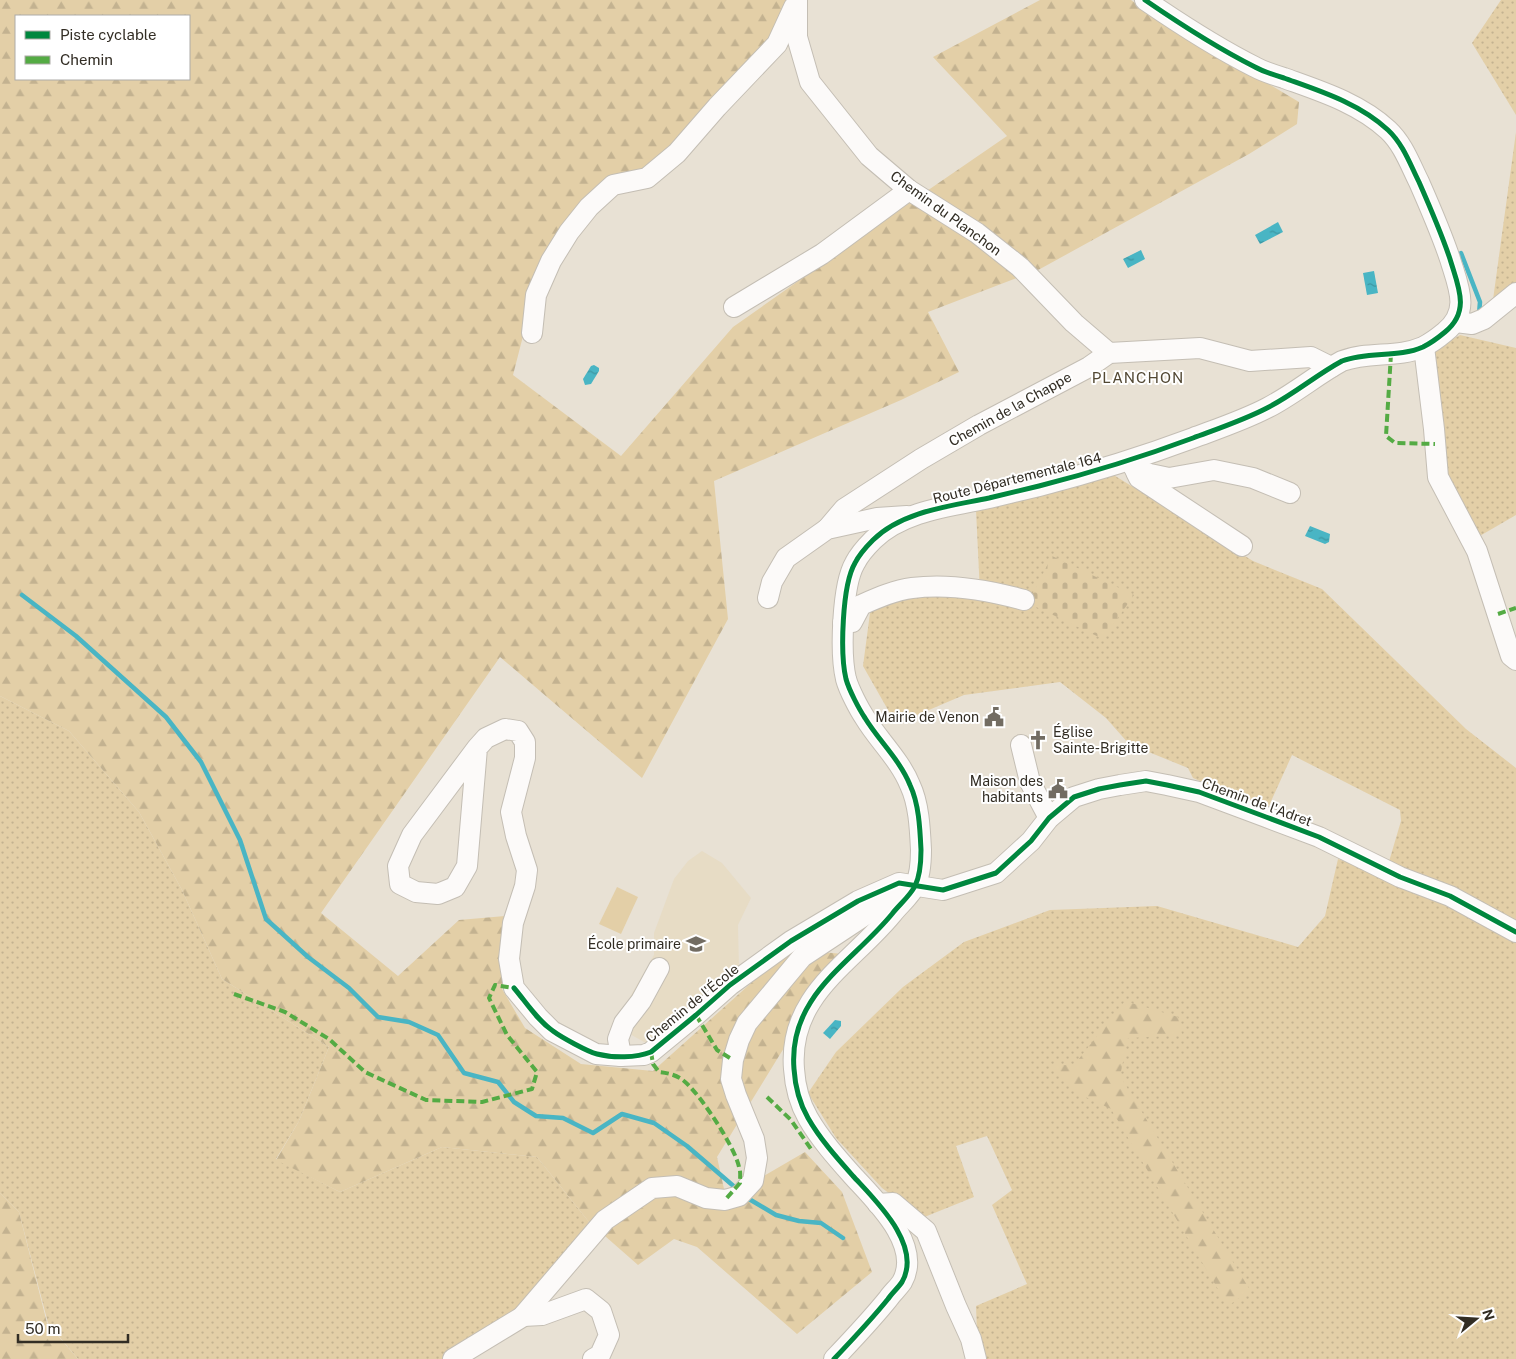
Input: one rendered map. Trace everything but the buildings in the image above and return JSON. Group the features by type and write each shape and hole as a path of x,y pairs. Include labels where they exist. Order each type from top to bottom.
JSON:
{"street":[{"path":"532,333 536,296 551,261 568,232 589,207 613,185 647,178 677,153 716,107 777,44 797,0"},
{"name":"Chemin du Planchon","path":"797,0 797,37 810,82 869,156 909,190 977,233 1020,267 1074,323 1109,353"},
{"path":"1145,0 1179,23 1256,68 1328,94 1357,107 1389,131 1403,148 1441,230 1462,303 1456,322 1472,324 1484,319 1516,293"},
{"path":"734,307 822,254 909,190"},
{"name":"Route Départementale 164","path":"834,1359 878,1312 902,1282 906,1270 907,1257 904,1244 898,1232 881,1208 832,1151 806,1116 798,1092 794,1068 795,1042 802,1016 814,994 884,924 920,865 921,851 917,805 910,785 900,766 864,717 846,679 842,633 848,585 854,563 875,538 899,522 951,506 1132,464 1266,409 1331,367 1354,357 1397,353 1424,347 1456,322"},
{"path":"1424,347 1438,477 1477,551 1512,656 1516,660"},
{"path":"1109,353 1200,348 1250,361 1311,357 1331,367"},
{"name":"Chemin de la Chappe","path":"827,529 844,510 921,459 979,425 1089,367 1109,353"},
{"path":"1132,464 1150,474 1169,478 1214,470 1253,478 1290,493"},
{"path":"1132,464 1139,478 1242,546"},
{"path":"768,598 772,582 786,558 827,529 877,518 919,515"},
{"path":"843,624 852,622 861,605 879,597 911,588 968,588 1024,600"},
{"name":"Chemin de l'École","path":"477,748 486,738 505,729 518,731 525,742 525,758 511,812 516,836 527,870 525,886 513,923 509,959 514,988 538,1017 552,1030 596,1054 621,1056 651,1052 730,985 791,941 858,901 907,885"},
{"path":"1021,745 1030,782 1049,818"},
{"path":"477,748 467,866 455,887 438,894 416,892 400,884 398,866 412,835 477,748"},
{"name":"Chemin de l'Adret","path":"907,885 943,890 996,873 1032,841 1049,818 1074,798 1099,789 1146,781 1199,792 1319,837 1400,877 1450,896 1516,932"},
{"path":"453,1359 523,1316 605,1220 652,1188 677,1186 706,1198 725,1200 739,1196 753,1181 757,1158 754,1138 731,1079 738,1040 747,1023 802,957 907,885"},
{"name":"Chemin de l'École","path":"621,1056 618,1039 624,1024 641,1001 659,968"},
{"path":"881,1208 893,1203 926,1231 971,1339 976,1359"},
{"path":"523,1316 542,1314 586,1298 601,1311 609,1335 600,1355 593,1359"}],"shaded area":[{"name":"École primaire","path":"702,851 722,863 751,898 738,925 739,970 646,1043 628,1033 645,1003 630,997 654,955 654,933 674,879 688,861"}],"green space":[{"path":"0,0 789,0 778,32 662,156 637,174 607,180 540,270 513,375 621,456 733,327 1007,136 933,57 1040,0 1131,0 1146,11 1299,102 1297,124 1249,154 1040,269 928,312 959,372 901,400 714,481 728,619 642,778 500,657 321,913 398,976 459,920 505,916 502,989 525,1028 581,1064 653,1071 789,949 843,954 717,1157 726,1198 805,1152 842,1192 872,1272 797,1334 697,1247 674,1239 638,1265 589,1222 537,1157 442,1147 340,1192 276,1160 299,1121 329,1047 222,979 182,890 139,812 69,731 0,696"},
{"path":"1501,0 1516,0 1516,115 1472,43"},
{"path":"1516,132 1516,288 1492,307"},
{"path":"1460,335 1516,348 1516,515 1478,537 1448,480 1430,353"},
{"path":"1112,474 1253,561 1322,589 1466,729 1516,768 1516,1359 978,1359 976,1306 1027,1284 992,1205 1012,1190 987,1136 956,1146 974,1197 922,1218 882,1188 836,1138 808,1093 836,1052 903,987 964,942 1050,910 1157,906 1298,947 1325,916 1338,859 1385,875 1401,821 1400,810 1292,755 1267,810 1193,778 1188,768 1129,744 1106,718 1060,682 964,695 896,724 863,666 870,613 886,600 921,592 980,593 976,510"},
{"path":"1052,556 1134,595 1103,639 1028,603"},
{"path":"0,696 69,731 139,812 182,890 222,979 329,1047 299,1121 276,1159 340,1192 442,1147 537,1157 589,1222 517,1316 445,1359 78,1359 48,1323 19,1212 0,1193"},
{"path":"617,887 638,897 621,934 599,924"},
{"path":"1125,1001 1178,1017 1182,1035 1128,1038 1120,1076 1250,1290 1228,1306 1111,1109 1077,1093 1051,1065 1074,1065"},
{"path":"0,1193 19,1212 47,1323 78,1359 0,1359"}],"water":[{"path":"1278,222 1283,232 1260,244 1255,235"},
{"path":"1141,250 1145,259 1128,268 1123,259"},
{"path":"1374,271 1378,293 1367,295 1363,273"},
{"path":"594,365 599,368 599,371 591,384 585,385 583,379 591,366"},
{"path":"1310,526 1330,534 1329,542 1325,544 1305,536"},
{"path":"835,1020 841,1021 841,1026 830,1039 823,1033"}],"waterway":[{"path":"1461,253 1480,302 1479,314"},
{"path":"22,595 76,636 166,717 201,762 240,840 266,919 308,957 349,988 378,1017 409,1022 438,1035 464,1073 498,1082 514,1102 536,1116 563,1118 593,1133 622,1114 654,1123 687,1146 737,1189"},
{"path":"749,1199 776,1215 799,1221 821,1223 843,1238"}],"marked path":[{"path":"1391,354 1386,436 1395,443 1435,444"},
{"path":"1498,614 1516,608"},
{"path":"234,994 285,1012 329,1039 365,1072 426,1100 482,1102 532,1089 537,1072 507,1035 489,998 495,985 514,988 517,991"},
{"path":"696,1015 717,1050 733,1060"},
{"path":"651,1052 653,1064 659,1072 678,1077 699,1097 731,1147 740,1169 740,1183 725,1200"},
{"path":"767,1097 791,1120 811,1149"}],"cycle path":[{"path":"834,1359 902,1282 907,1268 906,1253 902,1239 884,1210 829,1148 805,1113 795,1081 795,1043 801,1021 825,982 876,932 913,890 917,882 921,854 919,817 913,792 901,767 863,714 846,679 843,653 843,620 847,587 857,560 871,542 885,530 912,516 943,507 1039,486 1097,470 1221,428 1277,403 1342,361 1362,356 1403,352 1423,347 1445,332 1458,316 1460,307 1459,288 1447,249 1406,154 1388,130 1365,112 1352,105 1265,72 1241,60 1145,0"},
{"path":"514,988 547,1027 581,1047 593,1053 610,1056 624,1057 645,1054 651,1052 730,985 791,941 858,901 899,883 943,890 996,873 1031,841 1049,818 1074,797 1099,789 1146,781 1199,792 1319,837 1400,877 1450,896 1516,932"}],"place":[{"name":"Mairie de Venon","path":"994,717"},
{"name":"Église Sainte-Brigitte","path":"1038,740"},
{"name":"Maison des habitants","path":"1058,789"},
{"name":"École primaire","path":"696,944"}],"district":[{"name":"PLANCHON","path":"1138,378"}]}
